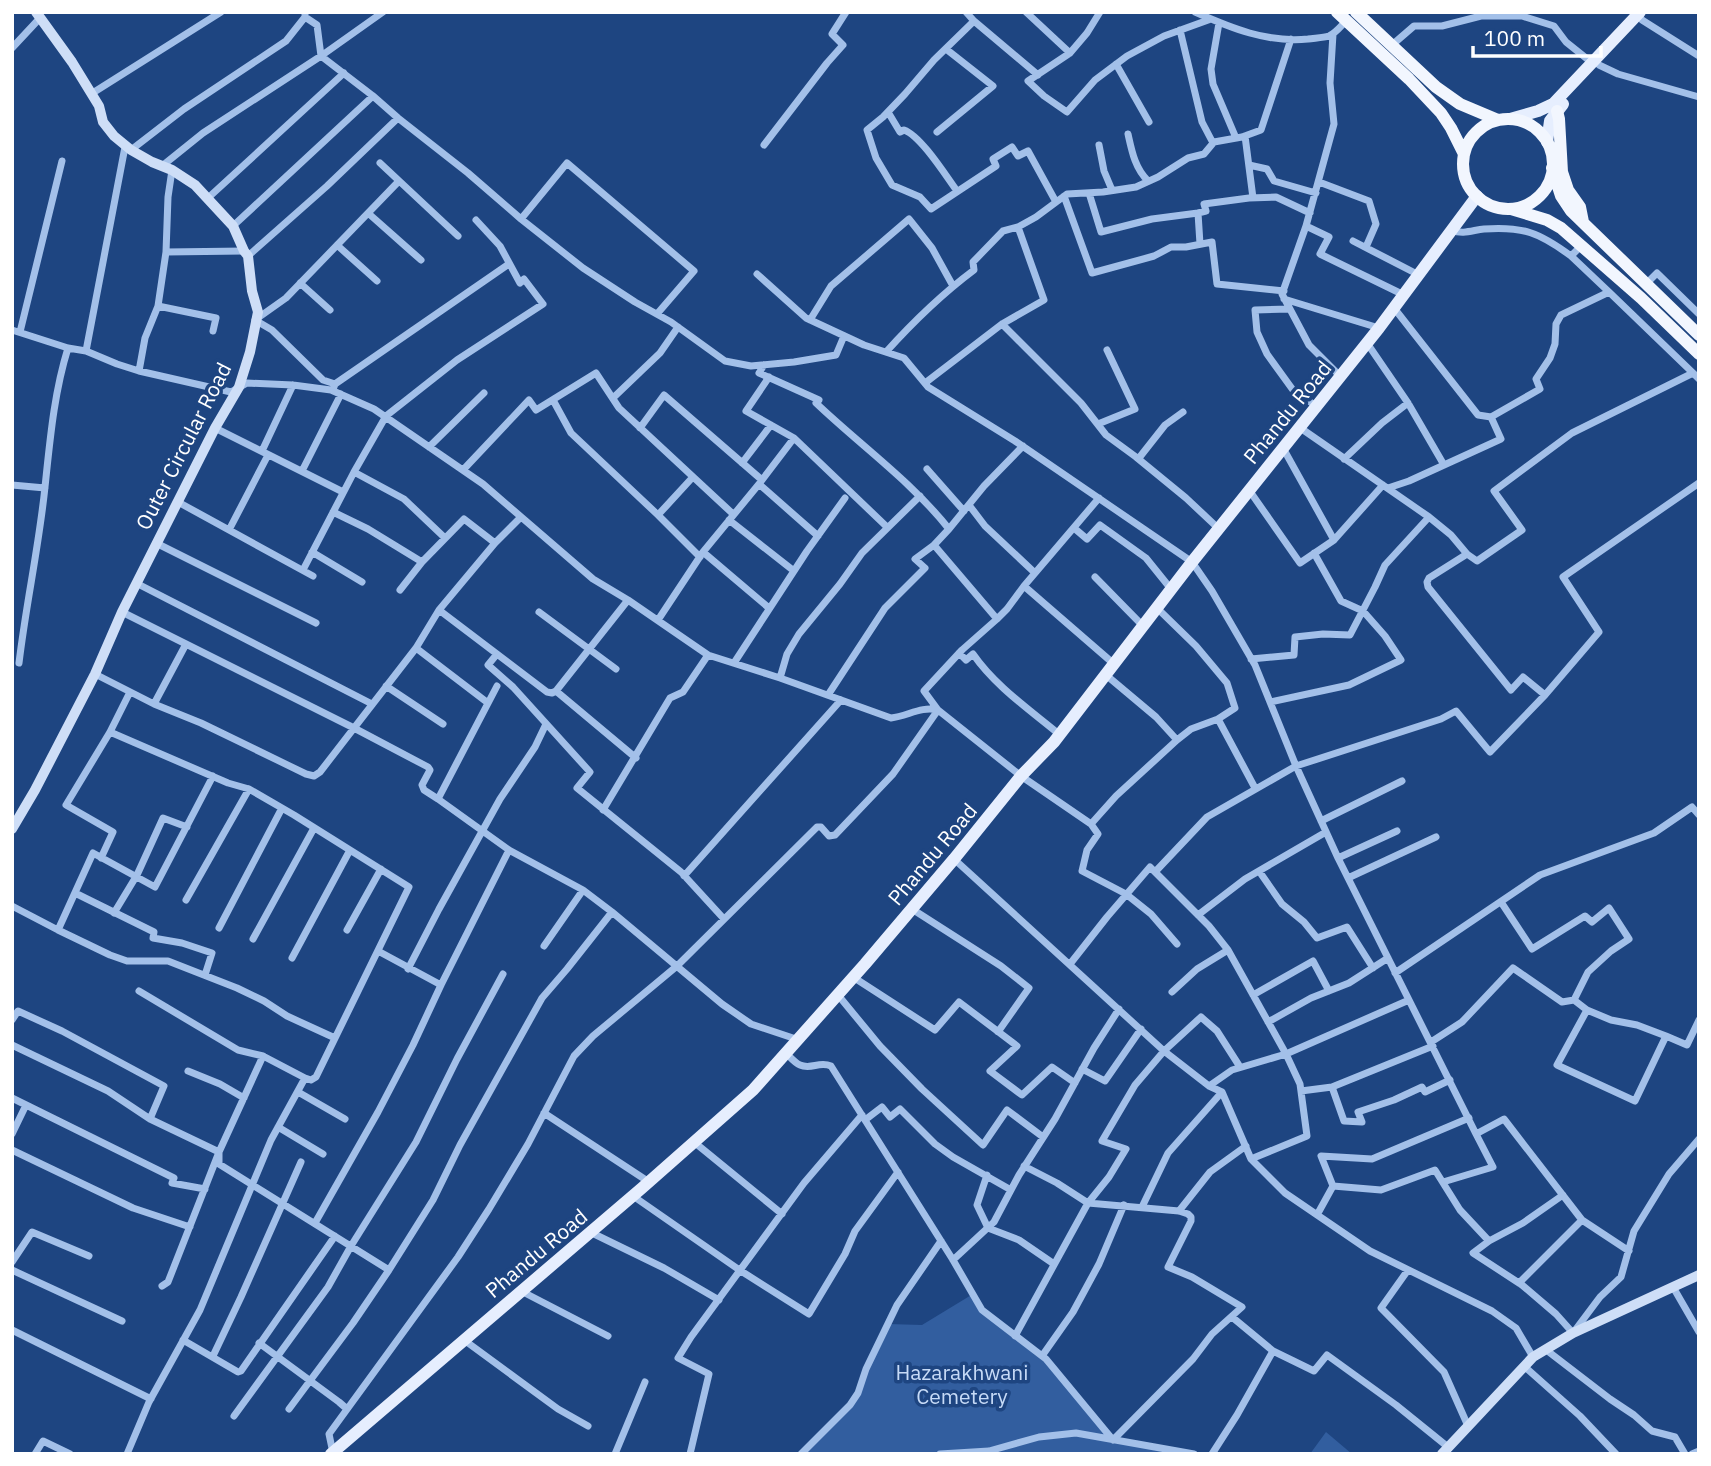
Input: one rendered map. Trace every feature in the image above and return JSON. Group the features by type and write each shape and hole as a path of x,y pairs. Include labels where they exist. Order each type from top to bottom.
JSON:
{"highway":[{"path":"1346,15 1392,45 1445,94 1470,108 1532,126 1547,142 1561,196 1572,211 1699,335"},
{"path":"1346,15 1441,113 1464,154"},
{"path":"1557,111 1562,172 1568,190 1580,207 1583,222"},
{"path":"1504,119 1482,126 1468,143 1464,154 1465,177 1477,197 1492,206 1547,220 1561,228 1641,298 1699,354"},
{"path":"1510,209 1527,204 1542,193 1552,168"}],"main road":[{"name":"Outer Circular Road","path":"12,829 95,674 156,543 239,387 258,312 246,254 233,226 195,185 128,149 114,136 103,122 99,106 72,62 38,15"},
{"path":"1504,119 1550,106 1642,15"},
{"path":"1547,142 1549,123 1595,64"},
{"name":"Phandu Road","path":"332,1453 754,1090 912,909 1021,776 1060,735 1192,562 1379,328 1477,197"},
{"path":"1445,1450 1533,1357 1573,1333 1699,1275"}],"street":[{"path":"91,94 221,12"},
{"path":"139,371 145,338 158,306 166,252 167,168 203,133 383,12"},
{"path":"764,145 843,45 832,34 846,12"},
{"path":"966,12 1038,75"},
{"path":"1026,12 1070,53"},
{"path":"1100,12 1070,53 1028,81 1067,112 1095,80 1127,56 1164,36 1211,19"},
{"path":"1195,12 1233,29 1269,38 1291,39 1327,37 1333,34 1346,15"},
{"path":"12,48 38,15"},
{"path":"86,351 128,149 286,41 305,15 317,25 321,56 583,268 678,327 725,361 751,366 836,355 844,336"},
{"path":"1642,15 1699,56"},
{"path":"1392,45 1414,26 1442,26 1481,16 1522,16 1554,26 1566,42 1595,64 1618,74 1699,97"},
{"path":"974,21 934,60 888,112 867,130 876,158 892,185 920,197 931,209 996,166 993,159 1012,147 1018,156 1028,151 1056,202"},
{"path":"1219,23 1211,69 1213,84 1240,137 1253,198"},
{"path":"1180,30 1202,122 1213,143"},
{"path":"1333,34 1330,83 1335,124 1284,295 1309,345 1340,376"},
{"path":"886,352 914,320 974,270 973,262 1003,231 1018,227 1036,217 1067,194 1136,187 1188,158 1204,154 1213,143 1261,130 1291,39"},
{"path":"937,132 993,86 946,49"},
{"path":"1116,64 1149,122"},
{"path":"208,198 344,73"},
{"path":"233,226 373,96"},
{"path":"888,112 900,132 904,130 911,133 957,191"},
{"path":"166,252 246,254 327,186 398,118"},
{"path":"1128,135 1133,157 1140,173 1148,181"},
{"path":"1099,145 1104,171 1112,190"},
{"path":"62,161 16,331 86,351 139,371 231,392 247,383 336,390"},
{"path":"380,163 458,236"},
{"path":"521,219 567,163 694,271 657,314"},
{"path":"1248,165 1267,169 1274,181 1316,193"},
{"path":"399,181 286,298 255,320 272,330 336,390 386,416 483,484 593,579 708,655 891,718 902,717 923,708 938,710"},
{"path":"1319,182 1369,201 1376,224 1366,247"},
{"path":"1089,192 1101,232 1152,219 1206,211 1204,204 1253,198 1276,197 1310,213"},
{"path":"1064,196 1091,273 1154,256 1171,247 1212,242 1217,284 1284,295 1379,328"},
{"path":"368,213 421,261"},
{"path":"1198,213 1200,244"},
{"path":"810,320 831,286 909,219 932,248 953,286"},
{"path":"303,570 386,416 457,360 543,304 524,279 520,283 500,246 476,220"},
{"path":"1306,226 1329,237 1320,254 1404,295"},
{"path":"925,383 1002,324 1044,300 1018,227"},
{"path":"1300,427 1429,517 1451,535 1467,554 1478,561 1522,530 1494,491 1572,433 1696,376 1571,256 1551,242 1521,229 1485,229 1460,233 1452,230"},
{"path":"1353,241 1419,275"},
{"path":"337,245 377,281"},
{"path":"1571,256 1582,245"},
{"path":"302,471 336,390 509,264"},
{"path":"1647,283 1657,272 1699,314"},
{"path":"757,274 810,320 864,345 904,358 928,387 1023,446 1192,562 1251,659 1338,858 1493,1167 1443,1182"},
{"path":"300,283 330,310"},
{"path":"1394,308 1478,415 1491,417 1540,389 1536,379 1550,358 1555,344 1556,324 1561,315 1609,292"},
{"path":"1628,311 1641,298"},
{"path":"158,306 216,318 213,331"},
{"path":"1289,309 1255,310 1256,332 1276,369 1293,390 1316,406"},
{"path":"1002,324 1081,404 1106,435 1139,458 1219,529"},
{"path":"612,398 660,353 678,327"},
{"path":"1367,343 1408,403 1444,465"},
{"path":"19,663 60,374 68,348"},
{"path":"1098,424 1135,409 1107,350"},
{"path":"764,365 759,373 819,400 816,403 920,496 949,528"},
{"path":"463,470 529,400 536,410 597,373 619,408 731,517 793,571"},
{"path":"769,377 746,411 794,438 887,527"},
{"path":"229,530 293,385"},
{"path":"429,447 484,393"},
{"path":"640,428 664,395 742,463 818,536"},
{"path":"552,400 571,433 702,555 769,608"},
{"path":"1344,459 1408,403"},
{"path":"1139,458 1165,425 1183,411"},
{"path":"1249,490 1300,563 1334,540 1385,486 1409,481 1501,439 1491,417"},
{"path":"742,463 771,425"},
{"path":"215,428 343,492"},
{"path":"658,620 702,555 794,438"},
{"path":"828,695 885,608 925,568 915,559 934,545 984,486 1023,446"},
{"path":"1283,448 1334,540"},
{"path":"927,469 1035,573"},
{"path":"354,472 404,499 445,538"},
{"path":"658,514 692,478"},
{"path":"1155,872 1208,817 1296,766 1441,719 1456,711 1490,752 1545,695 1599,632 1563,577 1699,483"},
{"path":"12,485 45,488"},
{"path":"780,678 787,654 799,634 862,554 920,496"},
{"path":"734,663 793,571 845,498"},
{"path":"1100,498 1007,609 959,653 924,691 938,710 1021,776 1091,824 1098,834 1087,850 1083,871 1126,894 1151,914 1177,944"},
{"path":"178,502 313,576"},
{"path":"333,512 368,529 422,562"},
{"path":"95,674 154,704 314,776 320,772 416,648 439,610 495,543 521,517"},
{"path":"1251,659 1294,656 1294,637 1350,635 1385,565 1429,517"},
{"path":"400,590 422,562 464,519 495,543"},
{"path":"1074,528 1087,539 1100,524 1146,558 1171,589"},
{"path":"156,543 316,622"},
{"path":"934,545 997,619"},
{"path":"312,552 362,582"},
{"path":"1270,702 1349,685 1401,660 1363,611 1341,601 1314,553"},
{"path":"1467,554 1429,578 1428,587 1511,690 1523,677 1545,695"},
{"path":"1095,577 1143,626"},
{"path":"136,583 372,704"},
{"path":"1024,586 1110,669 1177,740"},
{"path":"439,610 547,692 552,693 590,650 628,600"},
{"path":"1091,824 1116,796 1177,740 1191,729 1235,709 1227,683 1196,646 1157,608"},
{"path":"122,612 428,767 430,770 422,789 509,850 583,890 722,1004 751,1024 799,1040"},
{"path":"538,612 616,669"},
{"path":"154,704 186,644"},
{"path":"416,648 488,703"},
{"path":"959,653 966,660 973,654 995,680 1060,735"},
{"path":"497,654 488,665 513,687 590,772 577,788 684,876 724,919"},
{"path":"603,810 670,698 682,692 708,655"},
{"path":"386,686 443,724"},
{"path":"438,799 497,686"},
{"path":"556,691 635,758"},
{"path":"101,858 113,832 66,805 110,732 130,692"},
{"path":"684,876 841,700"},
{"path":"332,1453 329,1434 458,1257 489,1209 575,1056 593,1036 677,966 817,827 821,827 829,836 835,835 893,774 938,710"},
{"path":"1217,719 1255,788"},
{"path":"408,969 500,799 535,747 546,724"},
{"path":"110,732 248,789 409,887 316,1077 312,1080 263,1056 239,1050 139,991"},
{"path":"58,930 93,853 155,887 213,776"},
{"path":"1321,821 1402,781"},
{"path":"186,900 248,789"},
{"path":"1395,973 1540,875 1654,833 1692,807 1699,815"},
{"path":"219,928 282,808"},
{"path":"114,913 136,876 163,818 187,827"},
{"path":"253,939 314,828"},
{"path":"1338,858 1397,831"},
{"path":"1198,915 1245,879 1326,832"},
{"path":"1348,878 1436,837"},
{"path":"292,958 350,850"},
{"path":"315,1223 413,1045 509,850"},
{"path":"954,859 1164,1051 1209,1086 1222,1092 1251,1159 1285,1194 1370,1251 1492,1311 1516,1328 1533,1357"},
{"path":"1070,964 1150,867 1209,926 1228,950 1300,1084 1307,1136 1251,1159"},
{"path":"347,930 381,869"},
{"path":"1259,870 1282,904 1304,922 1317,938 1347,927 1373,968"},
{"path":"544,946 583,890"},
{"path":"75,894 154,932 153,938 182,943 212,953 205,975"},
{"path":"1501,902 1532,949 1586,916 1592,922 1609,908 1629,939 1588,972 1574,1000"},
{"path":"12,906 110,955 127,961 168,961 237,988 287,1016 335,1038"},
{"path":"912,909 1001,966 1029,988 998,1032"},
{"path":"289,1409 389,1270 433,1200 460,1145 542,998 612,912"},
{"path":"1172,992 1198,969 1228,950"},
{"path":"378,951 441,985"},
{"path":"1268,1022 1311,998 1349,983 1388,958"},
{"path":"1253,995 1313,961 1328,991"},
{"path":"1301,1091 1332,1087 1432,1044 1461,1022 1513,968 1562,1002 1574,1000 1587,1010 1611,1020 1637,1025 1686,1045 1699,1020"},
{"path":"234,1416 328,1287 416,1142 503,974"},
{"path":"853,977 936,1030 959,1003 1017,1046 990,1071 1022,1095 1052,1067 1075,1083"},
{"path":"838,995 880,1046 922,1089 983,1144 1007,1110 1043,1137"},
{"path":"1209,1086 1232,1070 1286,1054 1409,1000"},
{"path":"953,1260 994,1222 1024,1166 1119,1009"},
{"path":"1587,1010 1557,1065 1635,1101 1666,1037"},
{"path":"12,1020 18,1011 62,1031 164,1086 150,1119"},
{"path":"1015,1336 1088,1203 1109,1177 1126,1149 1102,1141 1135,1085 1164,1051 1201,1017 1217,1031 1240,1067"},
{"path":"1082,1069 1105,1082 1141,1029"},
{"path":"12,1045 108,1091 150,1119 219,1152"},
{"path":"786,1053 802,1066 824,1063 831,1066 942,1241 982,1310 1042,1356 1113,1440"},
{"path":"162,1286 167,1282 219,1152 263,1056"},
{"path":"188,1071 220,1084 244,1098"},
{"path":"127,1454 151,1399 200,1310 252,1184 278,1127 305,1078"},
{"path":"1332,1087 1344,1121 1362,1122 1358,1112 1422,1087 1425,1092 1450,1080"},
{"path":"298,1092 345,1119"},
{"path":"1142,1207 1168,1153 1222,1092"},
{"path":"12,1098 174,1178 172,1183 205,1189"},
{"path":"12,1134 26,1105"},
{"path":"690,1454 709,1374 678,1358 804,1184 863,1117 882,1107 890,1116 900,1109 935,1144 953,1157 1011,1189"},
{"path":"544,1113 649,1182"},
{"path":"1333,1186 1321,1156 1372,1159 1469,1118"},
{"path":"1476,1134 1504,1119 1582,1220 1629,1251"},
{"path":"278,1127 323,1154"},
{"path":"1563,1195 1473,1253 1519,1283 1556,1314 1573,1333 1600,1297 1621,1277 1634,1231 1669,1174 1699,1139"},
{"path":"694,1142 782,1214"},
{"path":"1179,1211 1210,1171 1246,1146"},
{"path":"12,1150 133,1208 190,1227"},
{"path":"219,1152 219,1164 389,1270"},
{"path":"213,1356 301,1162"},
{"path":"1024,1166 1088,1203 1188,1214 1191,1222 1168,1267 1192,1277 1242,1307 1212,1334 1193,1359 1113,1440"},
{"path":"1333,1186 1381,1190 1435,1170 1460,1210 1489,1241"},
{"path":"633,1196 809,1314 855,1231 898,1172"},
{"path":"987,1175 977,1205 988,1228 1019,1240 1055,1264"},
{"path":"1317,1215 1333,1186"},
{"path":"1042,1356 1073,1312 1099,1264 1124,1205"},
{"path":"1519,1283 1582,1220"},
{"path":"12,1262 32,1232 89,1256"},
{"path":"590,1232 664,1268 719,1300"},
{"path":"183,1340 241,1371 335,1236"},
{"path":"801,1454 850,1405 858,1393 866,1369 897,1305 942,1241"},
{"path":"12,1270 122,1321"},
{"path":"1408,1270 1381,1308 1444,1372 1468,1426"},
{"path":"1673,1287 1699,1332"},
{"path":"521,1291 608,1336"},
{"path":"1232,1317 1273,1350 1314,1371 1326,1355 1396,1405 1445,1450"},
{"path":"12,1330 151,1399"},
{"path":"464,1340 558,1409 588,1426"},
{"path":"259,1343 347,1409"},
{"path":"1545,1349 1652,1431 1675,1437 1685,1454"},
{"path":"1212,1454 1273,1350"},
{"path":"1524,1366 1580,1416 1616,1454"},
{"path":"614,1454 645,1382"},
{"path":"940,1454 989,1451 1039,1437 1076,1433 1194,1454"},
{"path":"35,1454 43,1441 70,1454"},
{"path":"1692,1454 1699,1451"}],"green space":[{"name":"Hazarakhwani Cemetery","path":"973,1294 982,1310 1046,1359 1113,1440 1194,1454 801,1454 850,1405 888,1324 922,1325"},
{"path":"1326,1432 1352,1454 1310,1454"}]}
